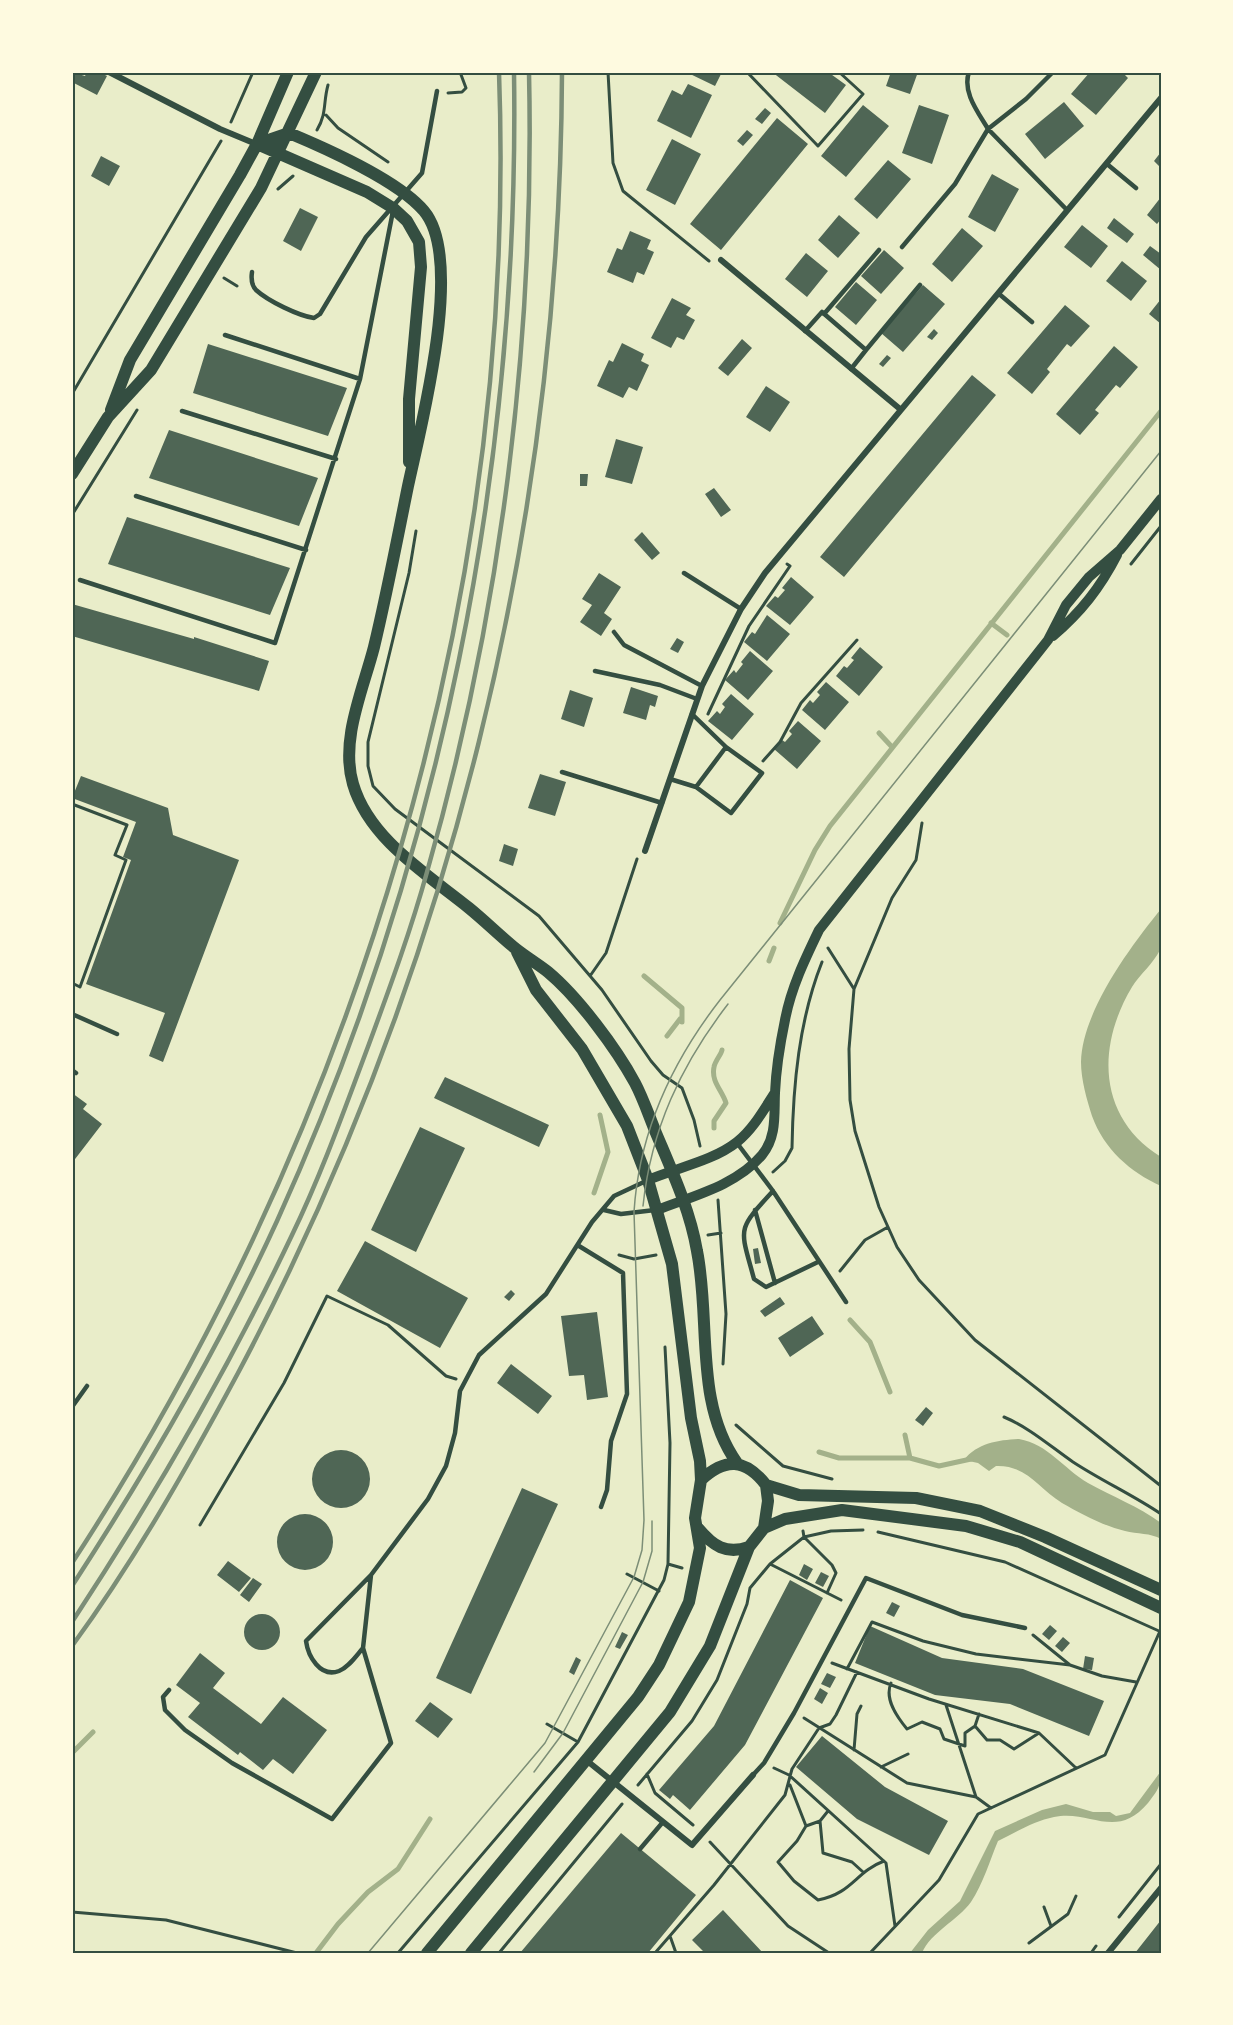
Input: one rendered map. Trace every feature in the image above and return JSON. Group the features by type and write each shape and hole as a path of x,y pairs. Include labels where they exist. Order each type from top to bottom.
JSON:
{"main road":[{"path":"108,417 130,360 257,144 288,72"},
{"path":"72,474 108,417 151,370 279,153 316,72"},
{"path":"257,144 289,133 319,146 406,195 425,211 436,232 441,265 437,333 426,406 388,591 352,730 347,758 354,787 364,809 384,836 407,859 515,949 550,974 586,1013 634,1082 672,1170 698,1252 704,1299 708,1380 718,1430 737,1464"},
{"path":"257,144 367,192 393,208 407,221 419,242 421,267 408,399 409,484"},
{"path":"427,1953 638,1697 676,1634 689,1602 697,1572 700,1548 696,1503 701,1480 672,1264 648,1180 627,1126 582,1049 536,990 515,949"},
{"path":"701,1480 714,1468 726,1463 737,1464 750,1470 766,1485 799,1495 916,1498 980,1511 1045,1537 1161,1590"},
{"path":"764,1528 766,1485"},
{"path":"471,1953 670,1712 710,1646 749,1547 764,1528 785,1519 842,1510 966,1526 1020,1542 1161,1608"},
{"path":"698,1528 707,1539 723,1550 736,1552 749,1547"}],"street":[{"path":"110,72 220,129 257,144"},
{"path":"645,851 702,686 741,609 777,556 1161,98"},
{"path":"721,261 900,409"},
{"path":"657,1210 714,1188 753,1164 764,1152 774,1127 774,1094 790,999 804,959 819,930 1048,640 1066,605 1089,577 1120,550 1161,499"},
{"path":"648,1180 704,1158 736,1142 750,1129 774,1094"},
{"path":"586,1760 692,1845 753,1775"},
{"path":"1108,1953 1161,1888"}],"lane":[{"path":"969,72 966,81 972,101 988,129 1067,210"},
{"path":"902,247 955,184 988,129 1026,99 1053,72"},
{"path":"252,272 251,281 255,290 304,317 314,318 320,314 366,237 406,195 422,173 437,92"},
{"path":"1107,164 1136,188"},
{"path":"80,580 275,643 360,379 393,208"},
{"path":"805,331 822,312 824,314 879,250"},
{"path":"851,369 920,285"},
{"path":"998,293 1032,322"},
{"path":"824,314 866,350"},
{"path":"225,335 360,379"},
{"path":"182,411 336,459"},
{"path":"136,496 306,550"},
{"path":"684,573 741,609"},
{"path":"614,632 624,645 702,686"},
{"path":"595,671 660,685 697,699"},
{"path":"670,778 696,787 731,813 762,773 726,747 692,714"},
{"path":"696,787 726,747"},
{"path":"561,772 662,803"},
{"path":"72,1014 117,1034"},
{"path":"736,1142 773,1191 846,1302"},
{"path":"363,1648 349,1664 338,1671 328,1672 316,1665 307,1654 306,1641 371,1575 428,1498 446,1466 463,1381 480,1355 546,1294 579,1246 592,1222 614,1196 648,1180"},
{"path":"773,1191 747,1218 743,1238 754,1279 766,1287 818,1262"},
{"path":"604,1210 621,1214 657,1210"},
{"path":"755,1210 775,1283"},
{"path":"579,1246 623,1273 627,1394 611,1441 607,1490 601,1507"},
{"path":"72,1407 87,1386"},
{"path":"169,1690 163,1697 165,1710 185,1730 232,1763 332,1819 391,1743 363,1648 371,1575"},
{"path":"753,1775 764,1763 794,1713 866,1578 962,1615 1025,1628"},
{"path":"640,1849 663,1822"}],"path":[{"path":"232,121 253,72"},
{"path":"437,92 462,92 466,88 460,72"},
{"path":"747,72 818,146 863,94 839,72"},
{"path":"330,80 325,96 326,115 345,134 389,163"},
{"path":"72,394 220,143"},
{"path":"220,276 237,286"},
{"path":"1125,570 1161,526"},
{"path":"417,527 410,573 368,742 368,766 373,786 395,809 539,916 590,976 651,1061 663,1075 682,1088 690,1104 704,1158"},
{"path":"703,724 749,626 790,566 777,556"},
{"path":"756,770 780,742 801,703 857,640"},
{"path":"72,804 127,825 116,855 126,860 80,987 72,983"},
{"path":"915,831 922,823 916,860 892,898 854,989 849,1049 850,1100 855,1131 888,1227 897,1247 919,1280 975,1340 1161,1486"},
{"path":"590,976 606,953 636,860 645,851"},
{"path":"776,1171 792,1148 799,1057 809,995 833,938"},
{"path":"828,948 854,989"},
{"path":"714,1188 719,1203 723,1252 726,1343 723,1373"},
{"path":"840,1271 865,1240 888,1227"},
{"path":"610,1250 627,1258 654,1257 658,1263"},
{"path":"200,1525 284,1383 327,1296 388,1325 446,1376 463,1381"},
{"path":"398,1953 578,1742 659,1591 668,1564 670,1443 665,1339"},
{"path":"1004,1417 1022,1425 1075,1463 1161,1514"},
{"path":"735,1424 774,1460 799,1472"},
{"path":"826,1593 836,1573 832,1565 804,1537 831,1531 866,1530"},
{"path":"870,1953 939,1880 978,1814 1106,1755 1136,1682 1160,1632 1005,1562 878,1532"},
{"path":"770,1564 851,1604"},
{"path":"627,1574 659,1591"},
{"path":"847,1669 872,1622 923,1641 976,1654 1070,1665 1102,1676 1136,1682"},
{"path":"1025,1628 1070,1665"},
{"path":"823,1658 847,1669 946,1704 1039,1733 1076,1769"},
{"path":"655,1953 785,1795 789,1775 819,1728 830,1724 836,1715 857,1672"},
{"path":"891,1683 888,1690 895,1715 907,1729 922,1722 940,1729 944,1739 965,1746 965,1733 975,1726 979,1714"},
{"path":"946,1704 976,1797"},
{"path":"854,1750 857,1714 861,1706"},
{"path":"794,1713 907,1783 976,1797 991,1808"},
{"path":"547,1724 578,1742"},
{"path":"975,1726 987,1740 1000,1740 1014,1749 1039,1733"},
{"path":"881,1767 908,1755"},
{"path":"764,1763 789,1775 884,1861 889,1870 891,1910 895,1926"},
{"path":"647,1774 655,1793 703,1834 729,1865 788,1926 829,1953"},
{"path":"789,1783 806,1826"},
{"path":"828,1810 820,1821 806,1826 797,1841 778,1862 794,1881 818,1900 836,1897 863,1872 884,1861"},
{"path":"820,1821 823,1853 852,1862 863,1872"},
{"path":"1118,1918 1161,1864"},
{"path":"1029,1942 1068,1914 1076,1896"},
{"path":"1044,1907 1051,1926"},
{"path":"72,1912 166,1920 297,1953"},
{"path":"670,1936 676,1953"},
{"path":"1091,1953 1097,1944"}],"shaded area":[{"path":"1161,909 1163,936 1160,950 1132,987 1120,1010 1112,1033 1109,1080 1115,1102 1125,1122 1140,1141 1161,1157 1161,1186 1139,1174 1119,1158 1103,1139 1088,1103 1081,1062 1083,1043 1099,1002 1122,961"},
{"path":"1019,1439 1039,1446 1088,1483 1161,1523 1161,1539 1117,1529 1093,1519 1062,1503 1032,1478 1016,1469 996,1466 989,1471 978,1463 964,1460 982,1446"},
{"path":"1161,1771 1159,1785 1154,1795 1136,1814 1125,1820 1114,1822 1067,1816 1054,1817 1032,1824 998,1841 983,1880 971,1902 931,1939 922,1953 910,1953 928,1930 960,1901 995,1831 1042,1810 1066,1804 1093,1812 1110,1812 1116,1816 1130,1813"}],"building":[{"path":"72,72 85,76 87,72 99,72 107,76 97,95 72,82"},
{"path":"686,72 722,72 715,86"},
{"path":"772,72 828,72 846,85 825,113"},
{"path":"891,72 918,72 910,94 886,86"},
{"path":"1090,72 1122,72 1128,78 1096,115 1071,94"},
{"path":"688,84 712,95 691,138 657,121 672,90 682,95"},
{"path":"1064,102 1084,126 1045,159 1025,134"},
{"path":"863,105 889,126 846,177 821,156"},
{"path":"919,105 949,115 932,164 902,153"},
{"path":"765,108 771,113 762,124 755,119"},
{"path":"777,118 808,144 721,250 690,224"},
{"path":"747,130 753,135 743,146 737,141"},
{"path":"672,139 701,154 675,205 646,190"},
{"path":"1161,152 1161,168 1154,161"},
{"path":"101,156 120,166 109,186 91,176"},
{"path":"888,160 911,179 877,219 854,199"},
{"path":"992,174 1019,189 995,232 968,217"},
{"path":"1161,197 1161,219 1157,224 1147,215"},
{"path":"300,208 318,217 301,251 283,241"},
{"path":"839,215 860,233 838,258 818,240"},
{"path":"1114,218 1134,234 1127,243 1107,228"},
{"path":"1082,225 1108,246 1091,268 1064,247"},
{"path":"962,228 983,246 952,282 932,264"},
{"path":"630,231 651,240 647,249 654,252 644,275 637,272 633,283 607,272 617,248 622,250"},
{"path":"1150,246 1161,254 1161,270 1143,255"},
{"path":"884,250 904,268 881,294 861,276"},
{"path":"806,253 828,271 807,297 785,279"},
{"path":"1122,261 1147,281 1131,301 1106,281"},
{"path":"856,282 877,300 856,325 835,307"},
{"path":"923,285 945,304 903,352 881,333"},
{"path":"672,298 691,308 686,315 695,320 684,340 677,337 671,348 651,338"},
{"path":"1161,299 1161,324 1149,314"},
{"path":"1065,305 1090,326 1071,347 1067,344 1047,369 1050,372 1032,394 1007,373"},
{"path":"934,329 938,333 932,340 927,337"},
{"path":"742,339 752,348 728,376 718,368"},
{"path":"622,343 644,354 641,361 649,365 637,391 629,387 623,398 597,386 609,360 613,362"},
{"path":"208,344 347,388 328,436 193,393"},
{"path":"1114,346 1138,367 1120,388 1116,385 1095,410 1099,413 1080,435 1056,414"},
{"path":"887,355 891,358 883,367 879,364"},
{"path":"972,375 996,395 844,577 820,557"},
{"path":"766,386 790,402 770,432 746,417"},
{"path":"169,430 318,478 299,526 149,478"},
{"path":"616,439 643,447 632,484 605,477"},
{"path":"580,474 588,474 587,486 580,486"},
{"path":"714,488 731,510 721,517 705,494"},
{"path":"127,517 290,568 270,615 108,564"},
{"path":"642,532 660,553 652,560 634,540"},
{"path":"599,573 621,587 604,613 612,619 601,636 580,622 592,605 582,599"},
{"path":"791,577 814,597 790,625 766,606 775,596 778,598 785,590 782,588"},
{"path":"72,604 194,639 194,637 269,661 259,691 72,636"},
{"path":"767,615 790,634 767,661 744,642 752,632 755,634"},
{"path":"677,638 684,642 678,653 670,649"},
{"path":"860,647 883,667 859,696 836,676 844,666 847,668 854,660 851,658"},
{"path":"750,651 773,671 748,700 725,680 734,670 736,673"},
{"path":"826,682 849,702 825,730 802,710 810,700 813,703 820,695 817,692"},
{"path":"631,687 658,696 655,707 650,705 646,720 623,713"},
{"path":"570,690 593,698 584,727 561,719"},
{"path":"731,694 754,714 732,740 708,721 717,711 720,714 725,707 722,704"},
{"path":"798,721 821,741 797,769 774,749 792,734 789,731"},
{"path":"540,774 566,782 555,816 528,808"},
{"path":"81,776 168,808 173,835 239,860 163,1062 149,1056 165,1013 86,984 131,860 123,857 136,822 72,798"},
{"path":"504,844 518,849 513,866 499,861"},
{"path":"445,1077 549,1125 539,1147 434,1098"},
{"path":"72,1093 87,1104 83,1109 102,1124 72,1163"},
{"path":"420,1127 465,1148 416,1252 371,1230"},
{"path":"365,1241 468,1298 440,1348 337,1291"},
{"path":"758,1248 761,1263 755,1264 753,1249"},
{"path":"511,1290 515,1294 509,1301 504,1297"},
{"path":"780,1297 785,1304 765,1317 760,1311"},
{"path":"597,1312 608,1397 587,1400 584,1375 569,1376 561,1316"},
{"path":"812,1316 824,1334 790,1357 778,1338"},
{"path":"511,1364 552,1396 538,1414 497,1383"},
{"path":"926,1407 933,1413 923,1426 915,1420"},
{"path":"341,1450 357,1455 365,1463 370,1479 365,1495 357,1503 341,1508 325,1503 317,1495 312,1479 317,1463 325,1455"},
{"path":"522,1488 558,1504 471,1694 436,1678"},
{"path":"299,1514 311,1514 321,1518 329,1526 333,1542 329,1558 321,1566 311,1570 299,1570 289,1566 281,1558 277,1548 277,1536 281,1526 289,1518"},
{"path":"228,1561 251,1578 239,1592 217,1575"},
{"path":"804,1564 813,1569 807,1580 799,1575"},
{"path":"821,1572 829,1576 823,1587 815,1583"},
{"path":"253,1578 262,1584 249,1602 240,1595"},
{"path":"790,1580 823,1598 745,1745 690,1810 673,1795 670,1799 659,1790 714,1726"},
{"path":"892,1602 900,1606 894,1617 886,1613"},
{"path":"262,1614 275,1619 280,1632 275,1645 262,1650 249,1645 244,1632 249,1619"},
{"path":"1050,1625 1057,1631 1049,1640 1042,1634"},
{"path":"870,1626 942,1658 1023,1669 1104,1701 1089,1736 1010,1704 935,1695 855,1663"},
{"path":"622,1632 628,1635 620,1649 615,1647"},
{"path":"1063,1637 1070,1643 1062,1652 1055,1646"},
{"path":"200,1653 225,1673 213,1688 261,1724 283,1697 327,1730 293,1774 273,1759 263,1770 240,1752 238,1755 188,1717 200,1703 176,1685"},
{"path":"1085,1656 1094,1658 1092,1670 1083,1669"},
{"path":"576,1657 581,1660 574,1675 569,1672"},
{"path":"827,1673 836,1677 830,1688 821,1684"},
{"path":"820,1688 828,1693 822,1704 814,1699"},
{"path":"430,1702 453,1719 438,1738 415,1721"},
{"path":"822,1736 885,1787 948,1821 929,1855 857,1819 796,1767"},
{"path":"621,1833 696,1895 648,1953 520,1953"},
{"path":"723,1910 763,1953 705,1953 692,1940"},
{"path":"1161,1920 1161,1953 1135,1953"}],"waterway":[{"path":"780,923 815,850 830,826 1161,411"},
{"path":"991,623 1007,635"},
{"path":"879,733 892,747"},
{"path":"769,961 774,948"},
{"path":"644,976 682,1008 682,1022"},
{"path":"667,1036 680,1019"},
{"path":"714,1128 714,1121 726,1103 715,1082 713,1072 722,1050"},
{"path":"594,1193 608,1152 600,1115"},
{"path":"850,1320 870,1342 890,1392"},
{"path":"905,1435 910,1458"},
{"path":"819,1452 839,1458 910,1458 939,1466 971,1459"},
{"path":"72,1753 93,1732"},
{"path":"316,1953 338,1924 368,1892 398,1869 430,1819"}],"tram line":[{"path":"368,1953 545,1743 634,1577 642,1550 644,1520 634,1212 637,1183 650,1126 673,1074 702,1024 720,1000 1161,451"},
{"path":"643,1206 653,1151 671,1099 696,1050 728,1004"},
{"path":"534,1772 563,1733 643,1582 652,1551 652,1521"}],"railway":[{"path":"72,1563 173,1395 262,1219 338,1037 400,850 448,659 481,465 498,269 499,72"},
{"path":"72,1586 181,1407 255,1268 334,1085 384,946 425,804 459,660 485,514 502,368 512,220 514,72"},
{"path":"72,1622 132,1528 189,1432 242,1335 292,1235 342,1116 421,894 453,774 475,676 508,476 519,375 526,274 529,72"},
{"path":"72,1646 139,1546 200,1443 238,1373 313,1221 378,1065 433,905 479,742 515,577 540,410 556,242 562,72"}]}
